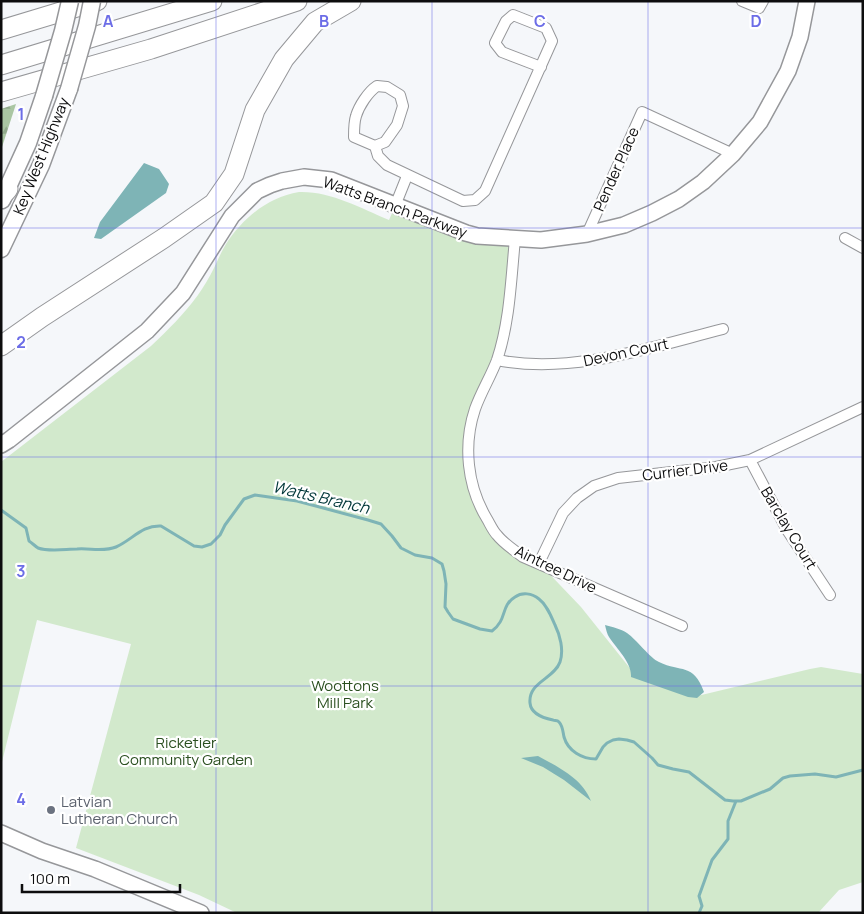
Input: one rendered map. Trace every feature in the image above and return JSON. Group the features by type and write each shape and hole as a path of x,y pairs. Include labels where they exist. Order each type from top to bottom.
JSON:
{"highway":[{"path":"1,30 97,1"},
{"path":"1,65 212,1"},
{"path":"1,92 151,48 297,1"},
{"path":"1,346 214,203 234,174 254,110 284,59 316,22 352,1"}],"main road":[{"path":"3,196 28,143 44,96 70,1"},
{"name":"Key West Highway","path":"1,250 41,165 69,89 92,1"}],"street":[{"path":"742,1 759,8 763,1"},
{"name":"Watts Branch Parkway","path":"1,445 147,331 183,293 232,216 257,191 282,181 304,177 331,180 477,236 541,240 587,234 624,225 652,214 679,199 703,182 733,154 760,122 788,71 800,37 807,1"},
{"name":"Watts Branch Parkway","path":"375,146 378,156 387,166 463,201 475,200 485,191 541,67 552,41 546,28 513,15 506,21 495,43 502,52 541,67"},
{"path":"377,86 387,87 400,95 403,106 397,125 385,142 375,146 354,137 356,116 365,98 372,90 377,86"},
{"name":"Pender Place","path":"587,234 642,112 733,154"},
{"path":"395,206 407,176"},
{"path":"845,238 863,248"},
{"name":"Aintree Drive","path":"514,239 507,318 497,360 481,393 470,429 468,449 469,470 473,489 483,513 496,534 523,557 682,626"},
{"name":"Devon Court","path":"497,360 514,364 535,365 594,361 723,329"},
{"name":"Currier Drive","path":"539,563 563,513 577,498 594,486 618,478 716,467 750,460 862,410"},
{"name":"Barclay Court","path":"750,460 787,530 830,595"},
{"path":"1,833 42,851 95,869 200,913"}],"green space":[{"path":"16,104 3,144 1,150 1,109"},
{"name":"Woottons Mill Park","path":"299,192 311,192 334,197 389,220 395,206 515,239 507,318 475,410 469,470 496,534 539,563 581,607 637,677 693,697 821,667 863,674 863,882 839,890 818,913 237,913 199,895 76,848 131,644 37,620 1,766 1,462 164,334 198,295 226,244 248,217 277,199"}],"water":[{"path":"144,163 159,169 169,184 166,193 101,239 94,238 100,222"},
{"path":"605,625 627,633 659,662 691,672 700,683 704,692 697,698 688,697 631,677 627,661 609,637"},
{"path":"538,756 569,774 582,786 591,801 564,780 543,767 521,758"}],"waterway":[{"name":"Watts Branch","path":"1,510 26,528 29,541 38,548 52,550 102,550 116,547 143,530 154,526 161,526 194,546 202,547 211,544 220,535 244,499 255,495 297,501 368,520 381,524 401,548 415,555 432,558 442,564 446,584 445,607 453,619 480,629 492,631 500,622 507,604 515,597 527,594 533,595 542,601 549,611 558,633 561,643 561,657 557,668 533,690 530,696 531,707 538,715 559,722 566,742 572,750 581,756 596,759 603,747 613,740 619,739 634,742 658,765 689,772 725,800 733,801 741,801 770,789 783,778 790,776 815,774 836,777 863,770"},
{"path":"699,913 702,906 699,896 712,860 728,839 728,821 736,801"}],"place":[{"name":"Latvian Lutheran Church","path":"51,810"}],"park label":[{"name":"Ricketier Community Garden","path":"186,750"}]}
